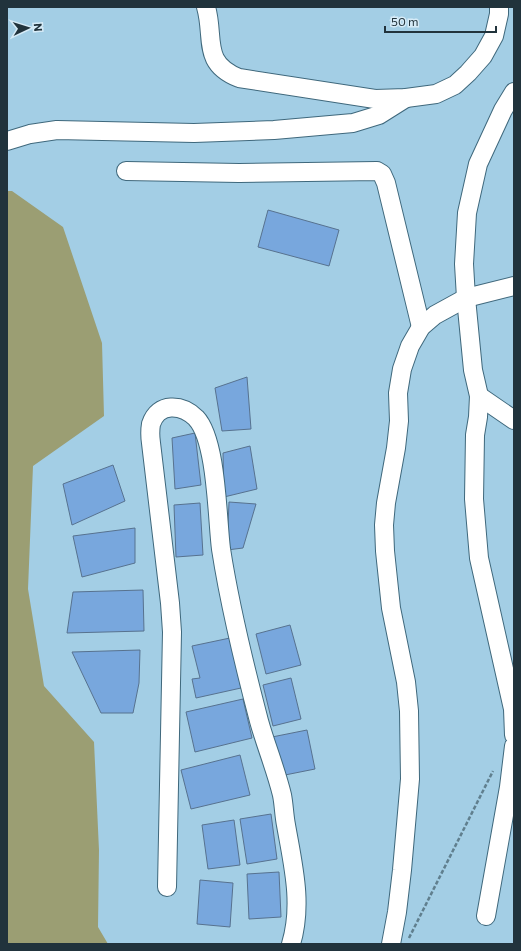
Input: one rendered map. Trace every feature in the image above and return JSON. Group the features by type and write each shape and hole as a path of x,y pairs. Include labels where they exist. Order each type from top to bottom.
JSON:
{"street":[{"path":"211,7 212,51 217,63 229,74 239,78 375,99 406,98 436,94 455,85 483,56 494,36 499,7"},
{"path":"514,92 503,110 478,164 467,213 464,264 473,370 479,396 475,436 474,499 479,558 514,710 514,735"},
{"path":"7,141 30,134 57,130 194,133 274,130 353,123 379,115 406,98"},
{"path":"126,171 239,173 377,171 382,174 386,183 421,328"},
{"path":"391,944 397,912 406,833 410,779 410,734 406,682 391,608 384,525 398,428 398,393 402,369 410,346 421,328 435,315 466,298 514,286"},
{"path":"479,396 514,420"},
{"path":"167,887 172,632 150,430 153,420 159,413 165,408 174,407 191,413 199,421 209,446 227,585 239,642 260,723 282,795 292,853 296,883 297,914 295,931 291,944"},
{"path":"486,916 509,787 514,746"}],"path":[{"path":"406,944 472,814"}],"green space":[{"path":"7,191 12,191 63,227 102,343 104,416 33,466 28,589 44,686 94,742 99,850 98,927 108,944 7,944"}],"building":[{"path":"268,210 339,230 329,266 258,247"},
{"path":"247,377 251,429 222,431 215,388"},
{"path":"195,433 201,485 175,489 172,438"},
{"path":"250,446 257,489 224,497 223,453"},
{"path":"113,465 125,501 72,525 63,484"},
{"path":"229,502 256,504 243,548 227,550"},
{"path":"200,503 203,555 176,557 174,505"},
{"path":"135,528 135,563 82,577 73,536"},
{"path":"143,590 144,631 67,633 73,592"},
{"path":"290,625 301,665 266,674 256,634"},
{"path":"230,638 241,688 196,698 192,679 200,678 192,646"},
{"path":"140,650 139,683 133,713 101,713 72,652"},
{"path":"291,678 301,719 273,726 263,685"},
{"path":"243,699 252,738 195,752 186,712"},
{"path":"307,730 315,769 280,776 272,737"},
{"path":"240,755 250,795 191,809 181,770"},
{"path":"271,814 277,859 247,864 240,819"},
{"path":"234,820 240,865 208,869 202,825"},
{"path":"279,872 281,917 249,919 247,874"},
{"path":"200,880 233,883 230,927 197,924"}]}
